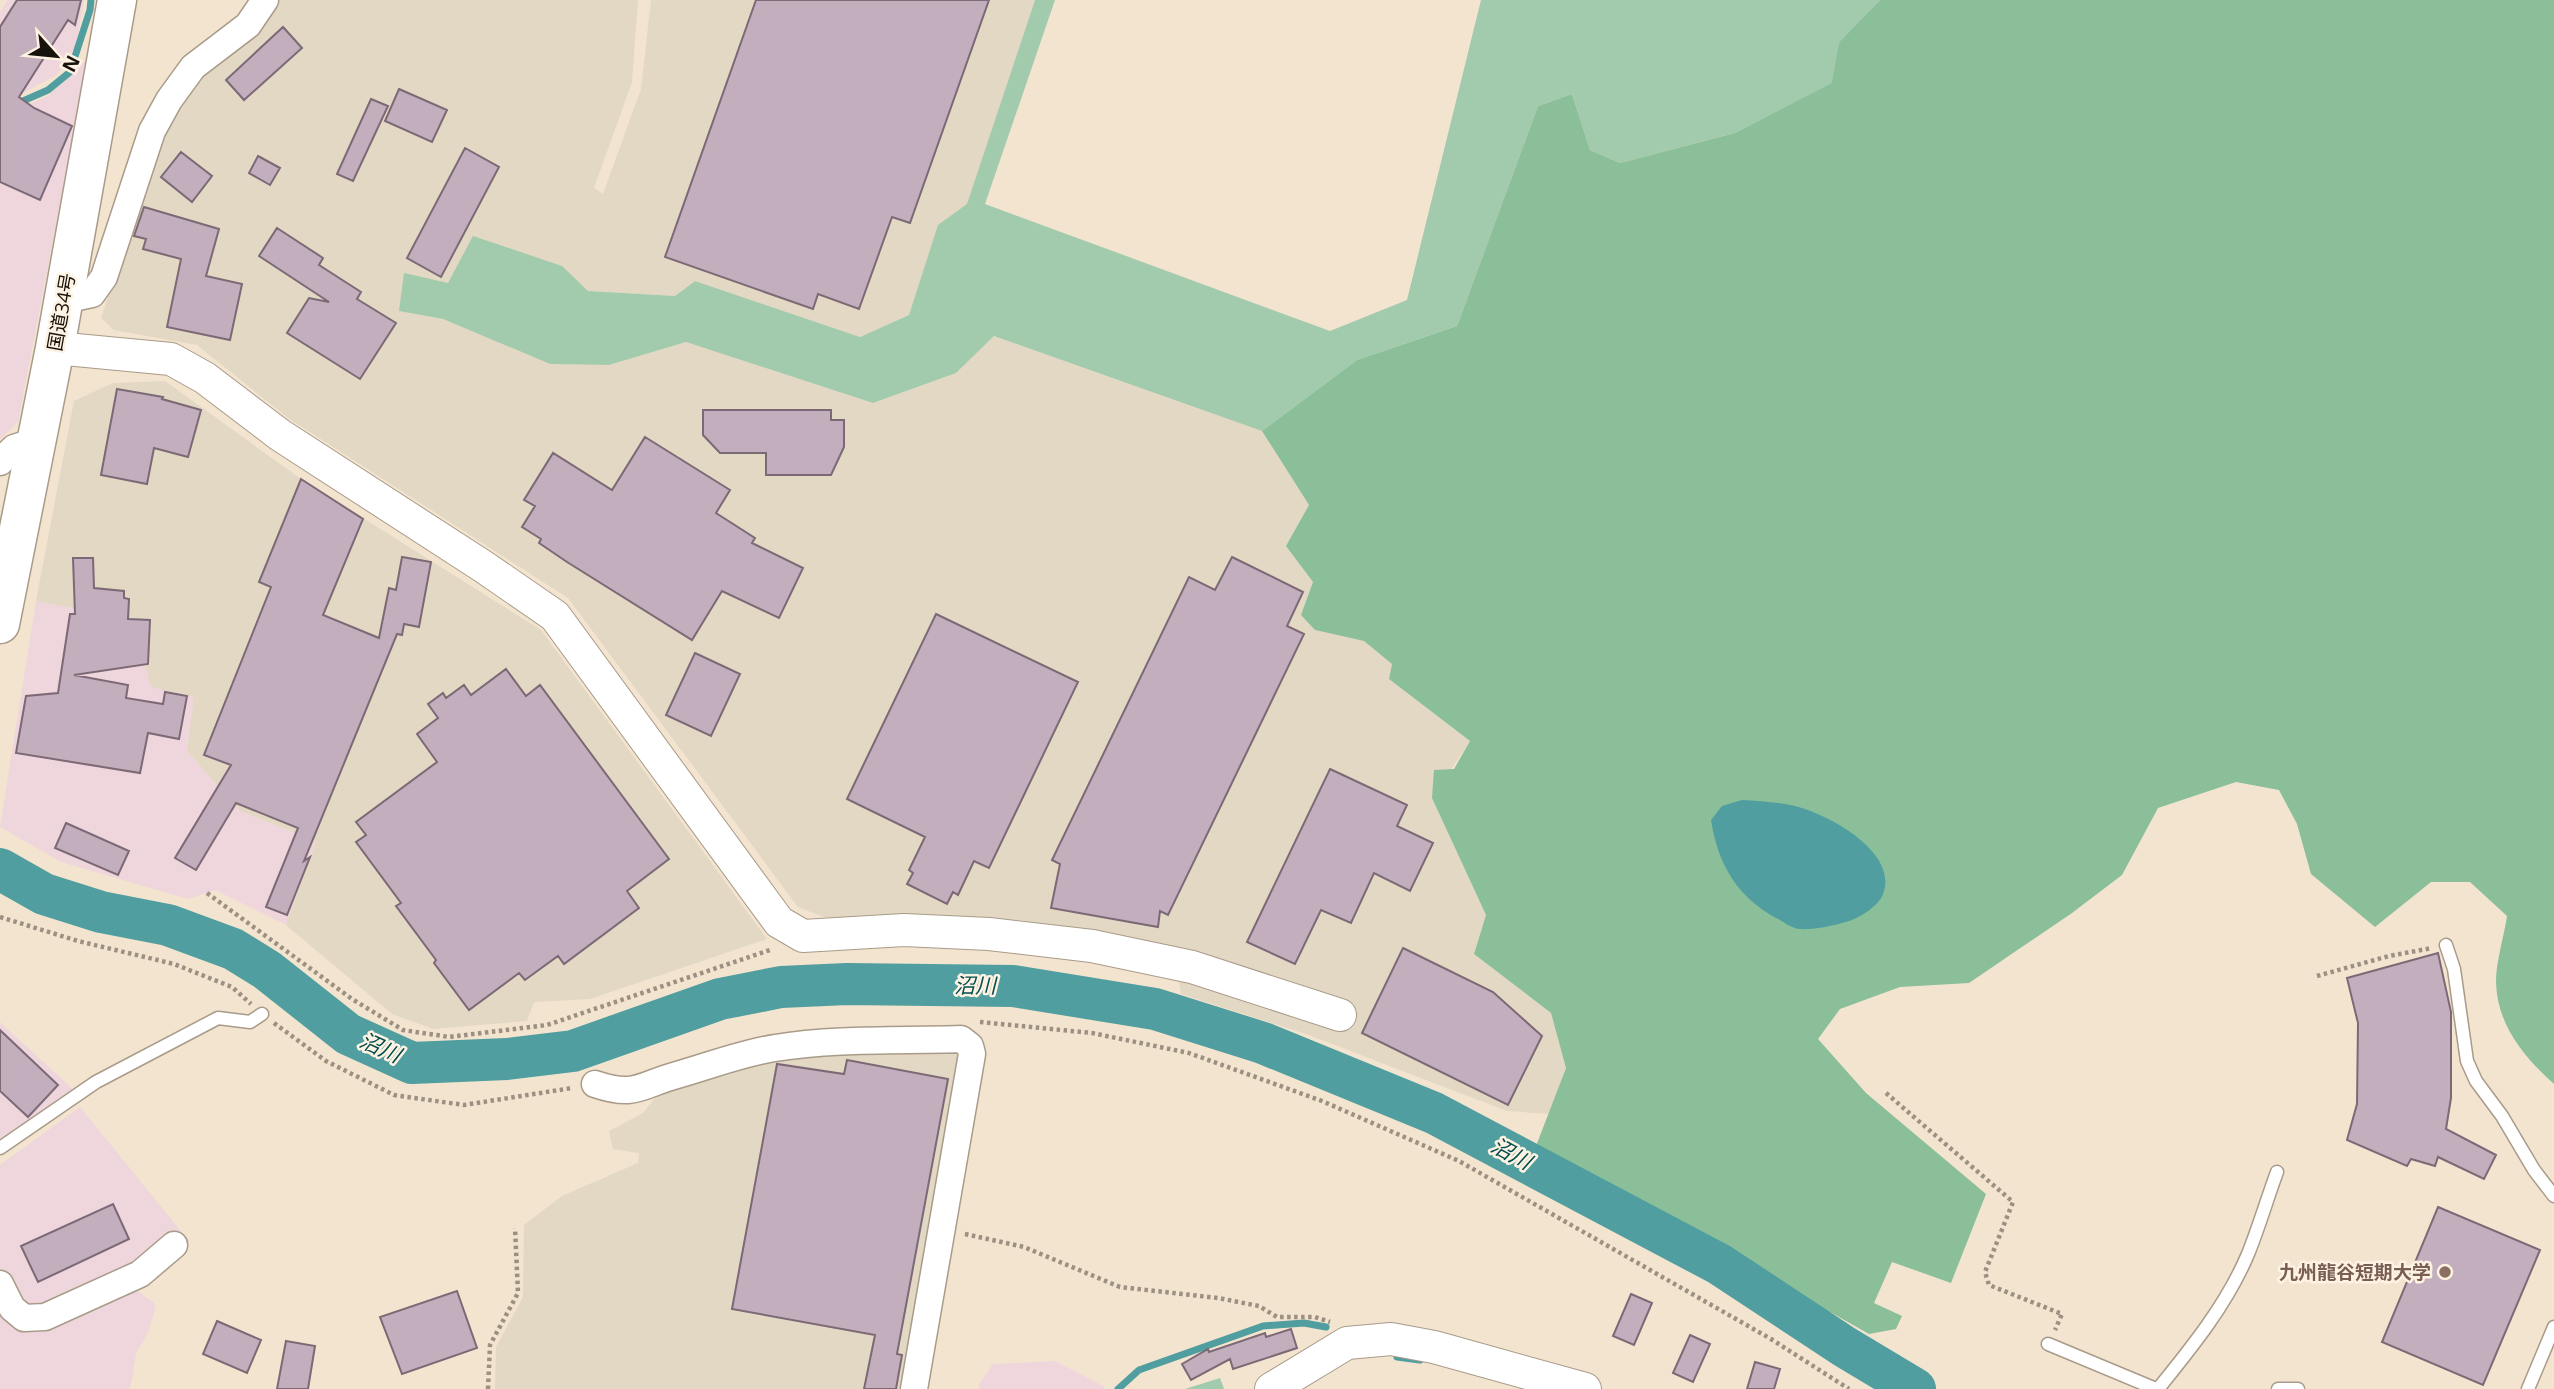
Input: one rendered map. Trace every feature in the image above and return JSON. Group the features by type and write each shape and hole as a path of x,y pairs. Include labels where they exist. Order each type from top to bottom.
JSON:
{"highway":[{"name":"国道34号","path":"0,624 55,348 117,0"}],"street":[{"path":"63,300 92,294 104,277 152,131 169,100 193,67 248,25 265,0"},
{"path":"55,348 170,359 182,365 205,378 280,435 555,616 779,922 803,936 904,930 989,934 1092,946 1192,967 1340,1015"},
{"path":"0,462 14,448 36,441"},
{"path":"595,1084 610,1089 637,1090 662,1079 773,1048 811,1044 961,1039 970,1046 972,1054 914,1389"},
{"path":"0,1284 12,1308 24,1318 45,1317 140,1274 174,1245"},
{"path":"1271,1389 1347,1343 1391,1339 1434,1347 1585,1389"}],"lane":[{"path":"2446,945 2454,969 2467,1061 2476,1081 2554,1196"},
{"path":"0,1148 96,1082 218,1018 250,1022 262,1014"},
{"path":"2048,1345 2122,1383 2157,1389 2191,1349 2227,1296 2249,1253 2277,1172"},
{"path":"2528,1389 2554,1327"},
{"path":"2278,1389 2298,1389"}],"path":[{"path":"207,893 352,999 403,1030 449,1037 547,1025 768,951 803,936"},
{"path":"0,918 78,941 174,964 232,987 262,1014 326,1061 394,1095 464,1105 595,1084"},
{"path":"2317,976 2389,956 2446,945"},
{"path":"970,1021 1092,1033 1189,1054 1322,1101 1459,1161 1771,1339 1849,1389"},
{"path":"1886,1093 2013,1202 1985,1272 1989,1285 2062,1314 2048,1345"},
{"path":"488,1389 490,1345 518,1293 515,1228"},
{"path":"942,1229 1024,1247 1120,1287 1218,1298 1259,1306 1278,1317 1315,1317 1340,1325 1347,1343"}],"shaded area":[{"path":"8,0 84,0 76,45 57,75 0,105 0,12"},
{"path":"278,0 638,0 632,82 594,188 603,194 641,89 651,0 1035,0 967,205 938,226 909,315 860,337 695,281 675,296 588,291 561,266 448,283 399,311 443,319 550,364 609,365 686,342 873,403 956,373 994,336 1262,431 1309,505 1286,546 1313,582 1315,630 1364,641 1392,664 1389,679 1470,741 1432,798 1486,915 1474,954 1551,1013 1566,1067 1549,1114 1507,1111 1306,1034 1181,994 1174,948 1020,920 824,917 798,907 568,598 288,418 197,345 114,330 101,318 170,112 201,70 276,5"},
{"path":"88,58 18,422 0,439 0,117 48,96"},
{"path":"165,381 301,479 541,630 767,939 590,999 534,1002 527,1021 433,1029 392,1014 286,925 316,841 240,811 187,751 194,697 151,687 140,646 103,614 36,601 74,401 113,383"},
{"path":"36,601 103,614 195,697 187,751 240,811 316,841 286,925 215,890 188,899 61,862 0,827"},
{"path":"0,1022 75,1091 0,1139"},
{"path":"954,1049 965,1061 907,1389 495,1389 496,1347 523,1297 524,1225 562,1196 638,1163 639,1153 613,1149 609,1131 643,1113 662,1089 775,1052"},
{"path":"80,1107 189,1241 161,1274 136,1290 154,1303 155,1310 148,1332 136,1354 130,1389 0,1389 0,1165"},
{"path":"1055,1361 1105,1387 1104,1389 979,1389 979,1384 993,1364"}],"green space":[{"path":"1035,0 1055,0 985,204 1330,331 1407,300 1481,0 1880,0 1839,42 1833,83 1735,133 1620,163 1590,150 1572,94 1538,106 1457,326 1357,360 1262,431 994,336 956,373 873,403 686,342 609,365 550,364 443,319 399,311 404,273 448,283 473,236 562,266 588,291 675,296 695,281 860,337 909,315 938,225 967,204"},
{"path":"1880,0 2554,0 2554,1084 2532,1063 2514,1039 2501,1012 2496,982 2507,916 2470,882 2431,882 2375,927 2311,874 2297,824 2279,790 2236,782 2158,808 2122,875 2072,913 1969,983 1900,987 1840,1009 1818,1039 1866,1093 1986,1194 1951,1283 1892,1262 1874,1303 1902,1316 1896,1329 1869,1334 1830,1312 1785,1295 1536,1146 1566,1068 1551,1013 1474,954 1486,915 1432,798 1434,770 1454,769 1470,741 1389,679 1392,664 1364,641 1315,630 1301,615 1313,582 1286,546 1309,505 1262,431 1357,360 1457,326 1538,106 1572,94 1590,150 1620,163 1735,133 1832,83 1839,42"},
{"path":"1220,1378 1224,1389 1185,1389"}],"water":[{"path":"1742,800 1778,803 1804,809 1838,824 1855,836 1870,849 1880,863 1885,878 1881,899 1856,918 1817,928 1796,928 1765,912 1752,902 1732,879 1714,836 1711,820 1722,806"}],"building":[{"path":"17,0 81,0 75,25 68,20 19,97 34,108 72,126 40,200 0,182 0,27"},
{"path":"756,0 989,0 910,223 892,217 859,309 818,294 813,309 665,257"},
{"path":"283,27 302,48 244,100 226,80"},
{"path":"399,89 447,110 432,142 385,121"},
{"path":"371,99 388,106 353,181 337,174"},
{"path":"465,148 499,167 441,277 407,258"},
{"path":"181,152 212,176 192,202 161,177"},
{"path":"258,156 280,168 270,185 249,173"},
{"path":"144,207 219,229 206,276 242,284 230,340 167,327 181,259 143,249 146,239 134,236"},
{"path":"277,228 323,258 319,265 361,292 357,299 396,323 360,379 287,333 309,298 329,302 259,256"},
{"path":"117,389 163,397 162,399 201,410 188,457 154,448 147,484 101,475"},
{"path":"703,410 831,410 831,420 844,420 844,447 831,475 766,475 766,453 720,453 703,435"},
{"path":"645,437 730,490 716,513 755,538 752,543 803,568 779,618 722,591 692,640 567,562 539,543 541,539 522,527 535,506 524,500 553,453 612,490"},
{"path":"301,479 363,519 323,615 379,638 389,588 396,590 402,557 431,562 419,627 404,624 402,635 397,634 304,861 310,857 287,915 266,907 298,828 236,803 196,870 175,858 231,765 204,755 271,587 259,582"},
{"path":"1232,557 1303,592 1287,626 1304,634 1168,915 1160,911 1158,927 1051,908 1060,864 1052,860 1189,577 1215,590"},
{"path":"73,558 93,558 94,588 124,591 124,598 129,599 128,619 150,620 148,664 74,675 128,685 126,698 163,704 165,692 187,696 179,739 148,733 140,773 16,753 26,696 58,693 70,614 75,614"},
{"path":"936,614 1078,682 989,868 974,861 958,895 953,892 947,904 907,884 913,873 909,870 925,837 847,799"},
{"path":"695,653 740,674 711,736 666,715"},
{"path":"506,669 526,696 540,685 669,859 627,891 639,908 564,964 558,956 525,980 519,973 469,1010 396,906 401,903 356,842 366,835 356,822 437,762 417,734 438,718 428,704 443,693 446,698 464,685 471,695"},
{"path":"1330,769 1407,805 1397,826 1433,843 1410,891 1374,873 1351,923 1321,910 1295,964 1247,942"},
{"path":"66,823 129,851 118,875 55,848"},
{"path":"1403,948 1493,992 1542,1036 1508,1105 1362,1033"},
{"path":"2438,953 2451,1012 2451,1098 2446,1129 2496,1155 2484,1179 2438,1157 2435,1166 2411,1159 2407,1166 2347,1140 2357,1104 2358,1023 2347,978"},
{"path":"0,1030 58,1085 28,1117 0,1091"},
{"path":"847,1060 948,1079 897,1354 902,1355 896,1389 864,1389 875,1335 732,1309 777,1064 844,1074"},
{"path":"113,1204 129,1239 38,1282 21,1246"},
{"path":"2438,1207 2540,1250 2483,1385 2382,1342"},
{"path":"457,1291 477,1348 402,1374 380,1317"},
{"path":"1631,1294 1652,1303 1634,1345 1613,1336"},
{"path":"217,1321 261,1340 247,1373 203,1354"},
{"path":"1291,1329 1297,1348 1233,1369 1230,1359 1191,1380 1182,1364 1208,1349 1209,1352 1265,1333 1266,1337"},
{"path":"1690,1335 1710,1344 1693,1382 1673,1373"},
{"path":"286,1341 315,1346 308,1389 277,1389"},
{"path":"1755,1362 1780,1369 1774,1389 1747,1389"}],"waterway":[{"path":"0,111 48,90 70,72 91,0"},
{"name":"沼川","path":"0,869 44,894 101,912 168,925 233,949 267,970 348,1034 412,1063 507,1059 573,1051 720,999 781,987 847,984 1013,986 1155,1009 1263,1043 1434,1113 1719,1264 1845,1347 1915,1389"},
{"path":"1118,1389 1139,1370 1263,1326 1304,1323 1326,1327"},
{"path":"1397,1357 1420,1360"}],"place":[{"name":"九州龍谷短期大学","path":"2445,1272"}]}
